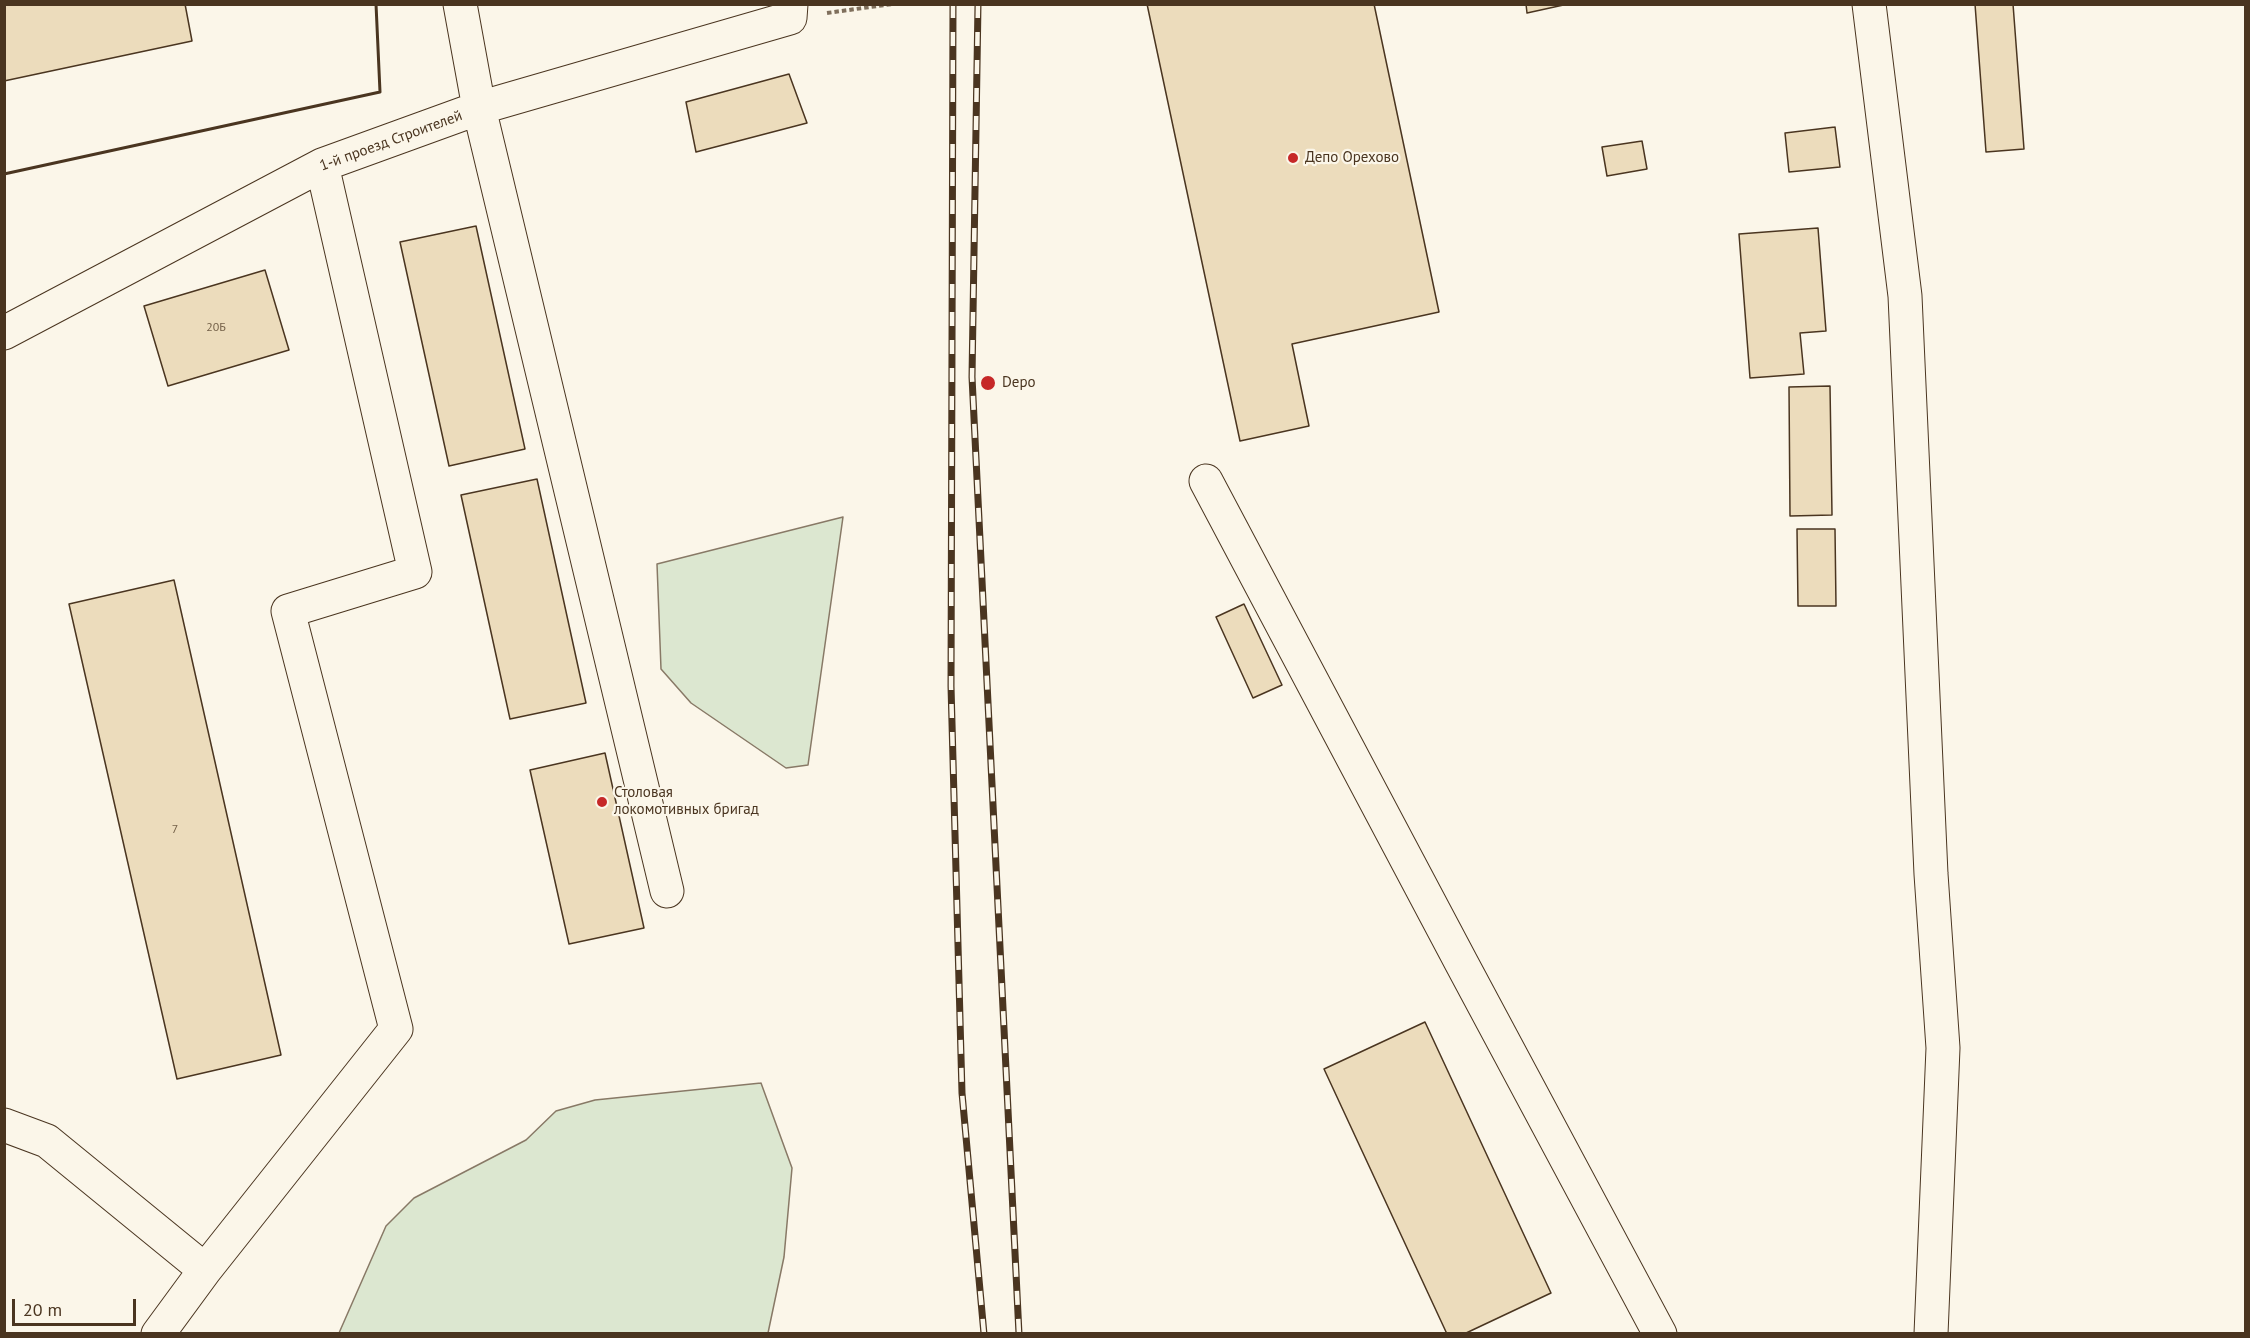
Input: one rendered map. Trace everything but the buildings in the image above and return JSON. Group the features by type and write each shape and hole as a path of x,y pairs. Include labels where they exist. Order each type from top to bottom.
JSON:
{"street":[{"path":"460,4 479,108 667,891"},
{"path":"1869,4 1905,296 1930,863 1942,1048 1931,1334"},
{"name":"1-й проезд Строителей","path":"4,333 322,165 479,108 791,11"},
{"path":"158,1334 205,1270 396,1029 288,611 415,572 322,165"},
{"path":"1206,481 1660,1334"},
{"path":"4,1125 47,1141 205,1270"}],"path":[{"path":"791,11 892,4"}],"green space":[{"path":"843,517 808,765 786,768 691,703 661,669 657,564"},
{"path":"761,1083 792,1168 784,1257 768,1333 339,1333 386,1226 414,1198 526,1140 556,1111 595,1100"}],"railway":[{"path":"953,4 951,686 962,1093 984,1334"},
{"path":"978,4 972,377 1019,1334"}],"wall":[{"path":"4,174 380,92 376,4"}],"place":[{"name":"Депо Орехово","path":"1293,158"},
{"name":"Depo","path":"988,383"},
{"name":"Столовая локомотивных бригад","path":"602,802"}]}
